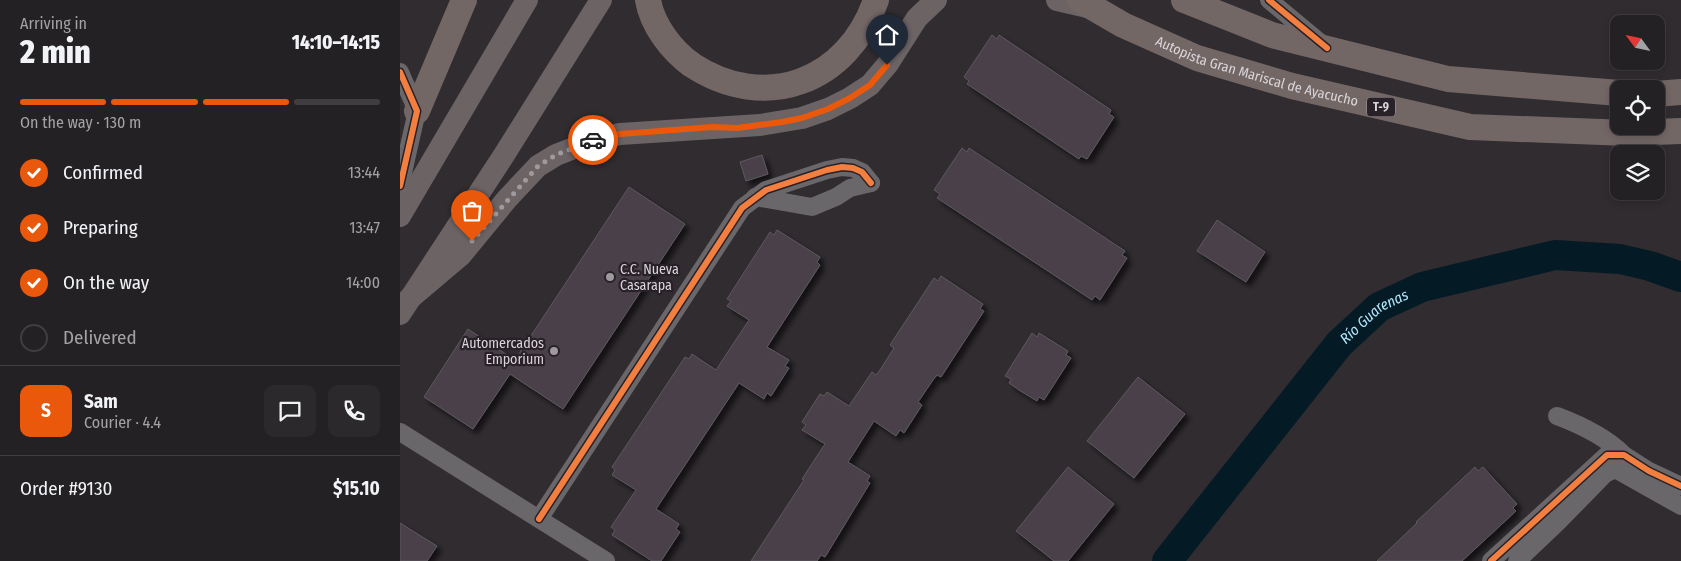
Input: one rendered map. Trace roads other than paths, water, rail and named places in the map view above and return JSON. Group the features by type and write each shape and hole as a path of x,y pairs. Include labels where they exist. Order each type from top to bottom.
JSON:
{"highway":[{"path":"417,111 464,0"},
{"path":"648,0 658,26 670,45 684,60 723,82 743,87 767,89 807,79 840,58 860,32 872,12 876,0"},
{"path":"1184,0 1272,35 1448,79 1610,92"},
{"name":"Autopista Gran Mariscal de Ayacucho","path":"1088,4 1124,25 1197,58 1292,86 1470,127 1627,133 1681,130"},
{"path":"1665,93 1681,92"}],"main road":[{"path":"400,216 527,0"},
{"path":"404,306 504,155 601,0"},
{"path":"404,306 461,255 501,206 538,166 556,155 597,139 620,134 760,125 802,118 828,109 870,85 887,65 917,18 936,0"},
{"path":"1057,0 1088,4"}],"street":[{"path":"1269,0 1327,48"},
{"path":"400,72 417,111 400,186"},
{"path":"538,519 742,208 755,197 772,188 842,166 862,172 871,183 850,188 836,197 812,207 755,197"},
{"path":"1557,416 1586,429 1649,471 1681,486"},
{"path":"400,432 606,561"},
{"path":"1517,561 1558,522 1599,471 1607,455 1624,455"},
{"path":"1491,561 1599,471 1615,469 1681,506"}],"waterway":[{"name":"Río Guarenas","path":"1167,561 1339,344 1379,307 1422,287 1555,255 1620,259 1650,266 1681,277"}],"place":[{"name":"C.C. Nueva Casarapa","path":"610,277"},
{"name":"Automercados Emporium","path":"554,351"}]}
